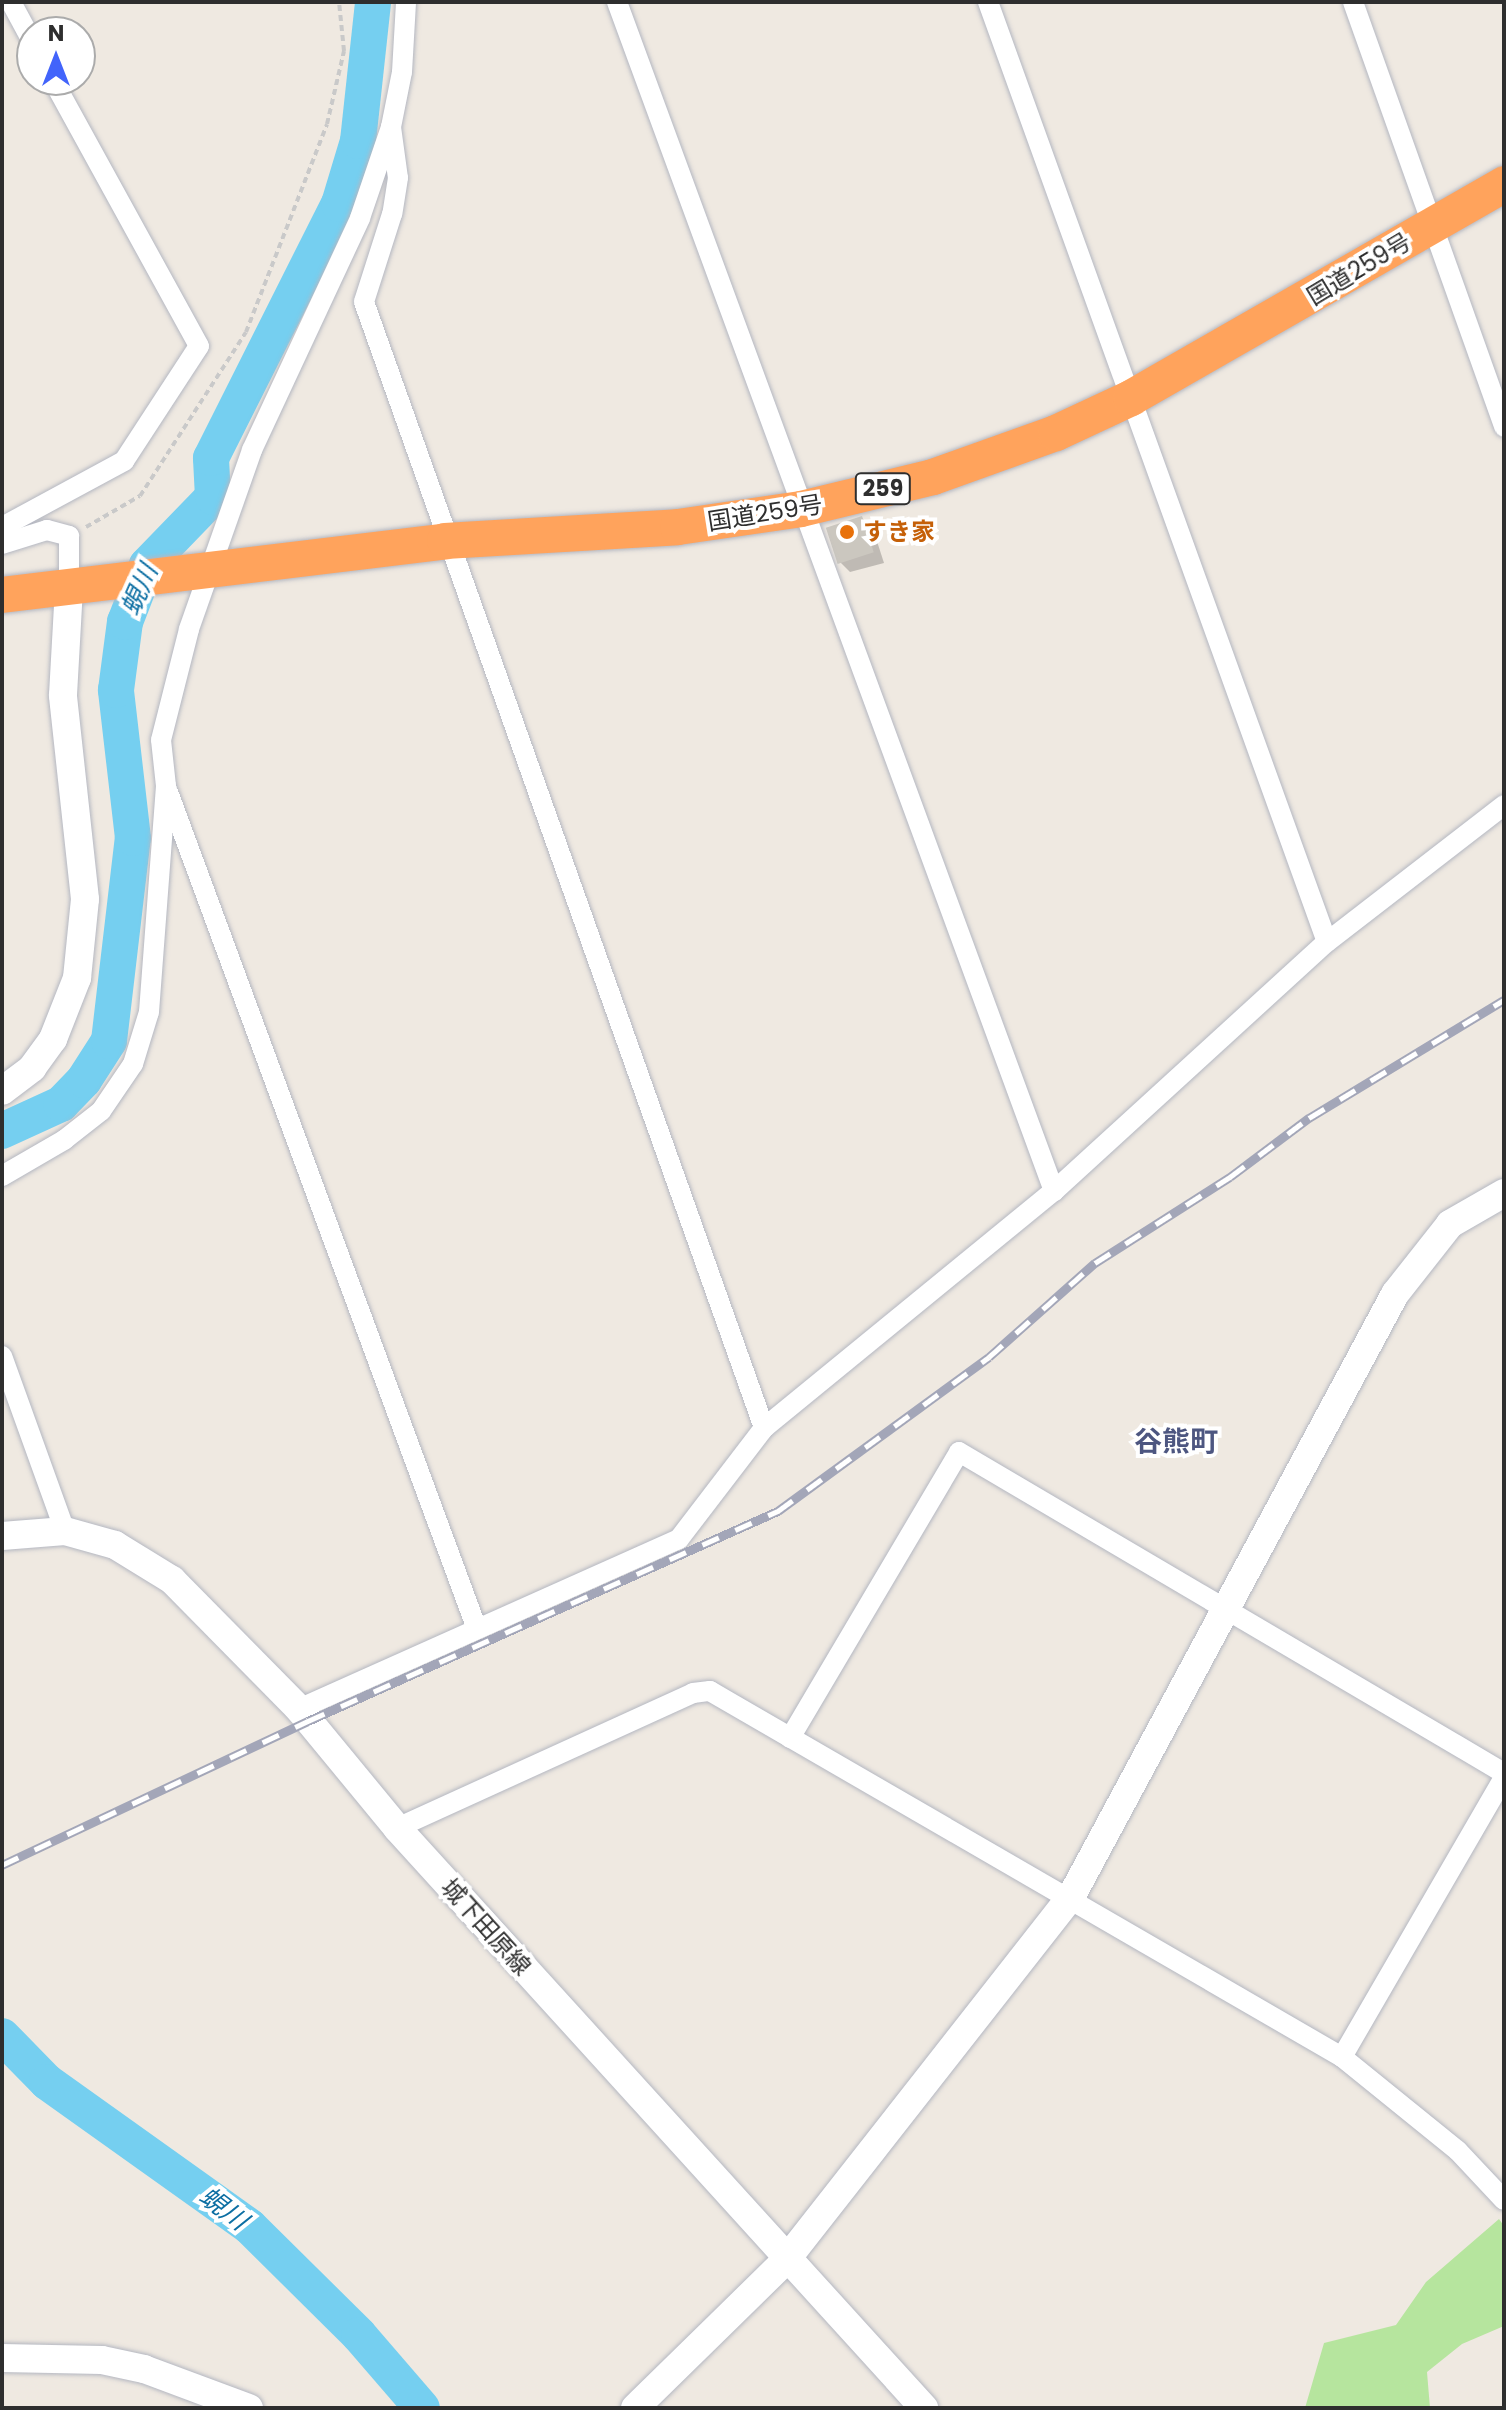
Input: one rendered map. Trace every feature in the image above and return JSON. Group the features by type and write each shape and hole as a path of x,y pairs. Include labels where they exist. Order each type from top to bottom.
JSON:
{"highway":[{"name":"国道259号","path":"2,595 445,541 678,527 801,509 933,477 1056,433 1131,398 1504,184"}],"street":[{"path":"8,1175 101,1111 133,1064 149,1012 166,786 161,740 202,572 252,450 360,218 391,127 407,39 406,2"},
{"path":"617,2 1054,1191"},
{"path":"988,2 1327,942"},
{"path":"1353,2 1504,427"},
{"path":"2,527 124,461 199,346 62,96"},
{"path":"391,127 398,178 392,214 364,302 445,541 764,1428"},
{"path":"2,544 47,530 69,536 63,695 85,899 77,978 53,1039 32,1068 2,1091"},
{"path":"166,786 477,1629"},
{"path":"299,1709 679,1539 764,1428 1054,1191 1327,942 1504,805"},
{"path":"635,2408 786,2260 1071,1897 1395,1294 1450,1224 1504,1193"},
{"path":"2,1356 65,1531"},
{"path":"790,1738 959,1452 1229,1608 1504,1775 1342,2057"},
{"name":"城下田原線","path":"2,1536 65,1531 115,1545 172,1580 299,1709 397,1828 786,2260 924,2408"},
{"path":"397,1828 693,1693 710,1691 1071,1897 1342,2057 1458,2151 1504,2200"},
{"path":"2,2358 102,2360 144,2369 249,2408"}],"path":[{"path":"69,536 140,496 246,332 327,124 344,51 339,2"}],"green space":[{"path":"1499,2219 1504,2226 1504,2326 1462,2344 1427,2372 1430,2408 1305,2408 1324,2343 1396,2325 1426,2282"}],"building":[{"name":"すき家","path":"862,516 874,552 838,564 826,528"}],"waterway":[{"name":"蜆川","path":"2,1131 61,1104 84,1080 109,1041 133,838 116,690 125,622 147,565 213,497 211,458 339,204 358,141 373,2"},
{"name":"蜆川","path":"2,2036 47,2082 250,2227 359,2335 422,2408"}],"railway":[{"path":"2,1865 308,1721 778,1511 989,1357 1095,1263 1230,1177 1309,1118 1504,1000"}],"place":[{"name":"すき家","path":"847,532"}],"district":[{"name":"谷熊町","path":"1176,1442"}]}
